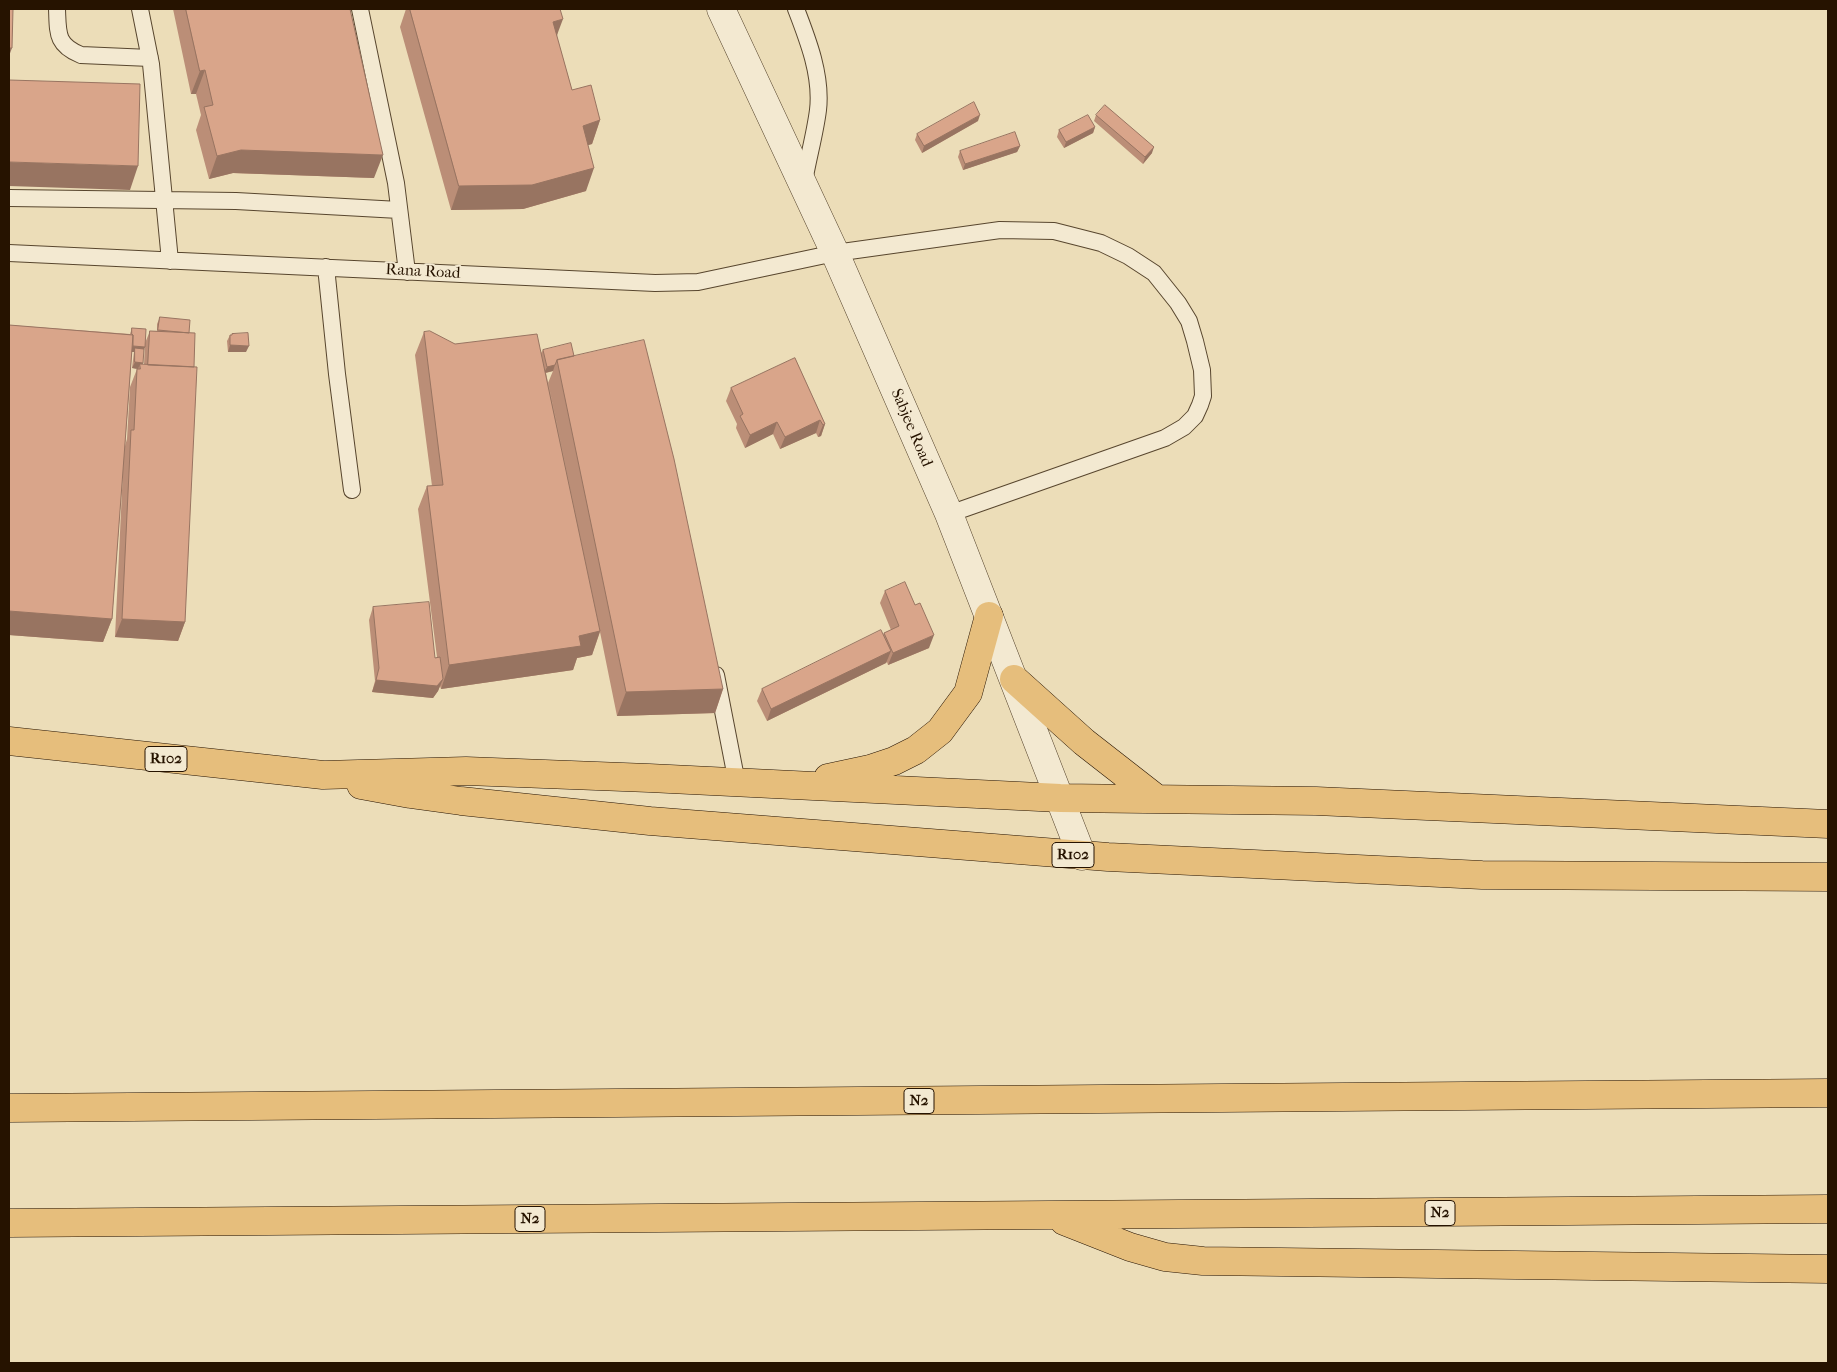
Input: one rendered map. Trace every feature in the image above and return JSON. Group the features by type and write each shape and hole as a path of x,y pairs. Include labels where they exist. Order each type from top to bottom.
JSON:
{"main road":[{"path":"793,786 870,769 894,761 916,750 940,731 968,693 989,616"},
{"path":"1014,678 1077,736 1157,799"},
{"name":"R102","path":"9,741 323,775 466,771 1060,798 1326,802 1828,824"},
{"name":"R102","path":"323,775 410,794 565,813 1082,856 1482,874 1828,877"},
{"name":"N2","path":"9,1108 1828,1094"},
{"name":"N2","path":"9,1223 1828,1209"},
{"path":"1051,1216 1130,1247 1165,1257 1203,1261 1828,1269"}],"street":[{"name":"Sabjee Road","path":"721,9 835,253 949,514 1082,856"}],"lane":[{"path":"57,9 59,37 64,45 72,51 81,55 150,58"},
{"path":"140,9 150,58 170,261"},
{"path":"360,9 396,183 407,272"},
{"path":"796,9 812,58 817,84 818,109 803,184"},
{"path":"9,198 236,201 399,210"},
{"name":"Rana Road","path":"9,253 655,283 698,282 835,253 1000,230 1054,231 1102,243 1128,256 1154,273 1167,287 1188,321 1195,341 1202,370 1203,396 1195,416 1184,427 1165,438 949,514"},
{"path":"326,267 352,490"},
{"path":"712,656 737,783"}],"building":[{"path":"9,9 13,9 12,48 9,48"},
{"path":"186,9 350,9 383,155 241,150 217,156 204,107 213,105 205,70 200,71"},
{"path":"410,9 560,9 563,19 553,22 572,90 591,85 600,120 583,126 594,168 532,185 459,186"},
{"path":"9,80 140,84 138,166 9,162"},
{"path":"974,102 980,115 924,146 917,134"},
{"path":"1105,105 1154,147 1145,157 1096,115"},
{"path":"1088,115 1095,127 1066,142 1059,130"},
{"path":"1015,132 1020,146 965,164 960,151"},
{"path":"160,317 190,320 189,333 158,330"},
{"path":"9,325 133,335 112,619 9,611"},
{"path":"132,328 146,329 145,347 133,346"},
{"path":"150,331 195,333 194,367 148,365"},
{"path":"430,331 455,344 537,334 600,631 579,636 581,646 449,665 427,486 443,485 424,332"},
{"path":"248,333 249,346 230,345 230,335"},
{"path":"644,340 674,459 723,689 626,692 557,360"},
{"path":"571,343 574,356 557,360 555,365 547,367 543,350"},
{"path":"135,348 144,349 143,363 135,362"},
{"path":"795,358 825,424 823,425 820,420 785,437 777,422 750,435 740,416 743,414 731,388"},
{"path":"140,364 197,367 185,622 122,619 131,430 134,430 137,369 140,369"},
{"path":"905,582 915,605 920,603 934,635 893,653 884,633 899,626 885,591"},
{"path":"429,602 435,658 440,657 443,679 437,686 376,680 379,668 373,607"},
{"path":"881,630 891,651 771,709 762,689"}]}
